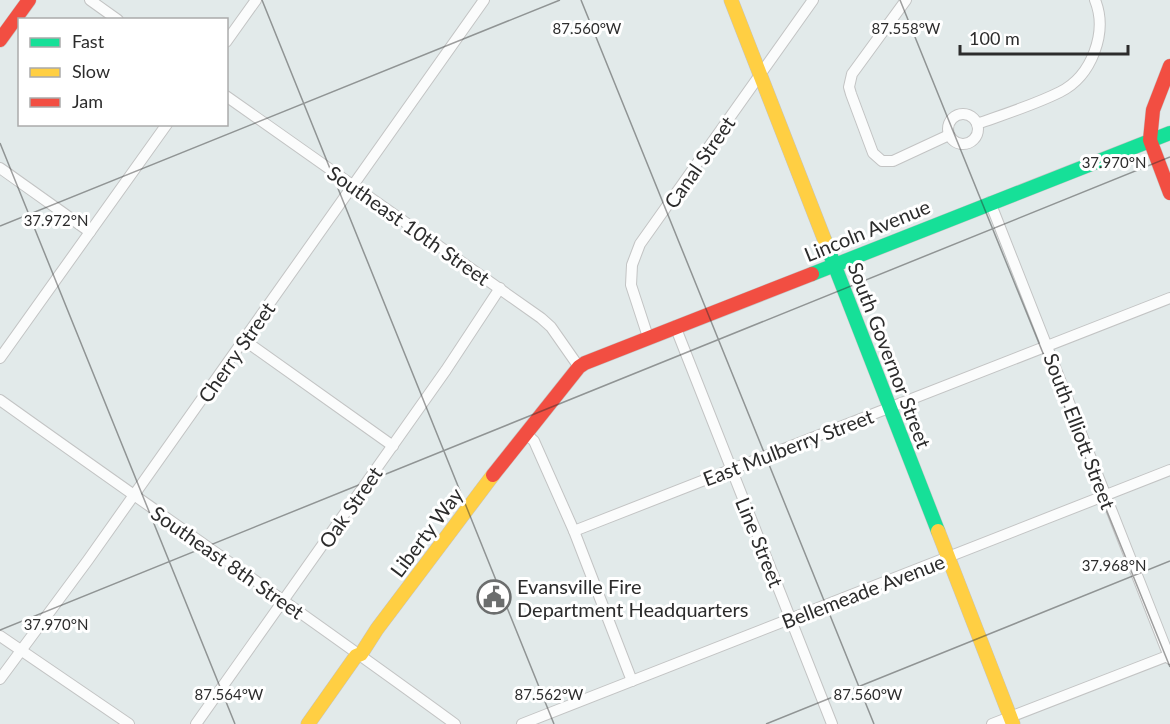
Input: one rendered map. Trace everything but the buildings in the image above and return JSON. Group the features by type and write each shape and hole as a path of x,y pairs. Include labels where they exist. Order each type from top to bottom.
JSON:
{"street":[{"path":"0,40 29,0"},
{"path":"90,0 114,18"},
{"path":"228,39 256,0"},
{"name":"Cherry Street","path":"0,679 135,495 484,0"},
{"name":"South Governor Street","path":"731,0 1012,720"},
{"name":"Canal Street","path":"648,337 632,285 632,265 640,244 813,0"},
{"path":"906,0 852,74 850,94 873,153 882,161 893,161 949,135"},
{"path":"977,124 1062,92 1074,82 1084,71 1098,43 1100,12 1095,0"},
{"path":"1170,66 1153,110 1150,140 1170,193"},
{"name":"Southeast 10th Street","path":"228,97 542,318 579,367"},
{"path":"958,116 969,116 977,124 977,135 969,144 957,143 949,135 949,124 958,116"},
{"path":"0,358 166,126"},
{"name":"Lincoln Avenue","path":"579,367 675,326 1170,133"},
{"path":"0,168 90,232"},
{"name":"South Elliott Street","path":"990,202 1170,656"},
{"name":"Oak Street","path":"196,724 393,446 500,288"},
{"name":"East Mulberry Street","path":"574,531 1170,298"},
{"name":"Line Street","path":"675,326 832,724"},
{"path":"244,340 393,446"},
{"name":"Liberty Way","path":"308,724 356,656 361,654 377,629 525,433 579,367"},
{"name":"Southeast 8th Street","path":"0,400 283,602 361,654 455,724"},
{"path":"525,433 534,441 574,531 632,681"},
{"name":"Bellemeade Avenue","path":"522,724 1170,470"},
{"path":"0,636 129,724"},
{"path":"992,724 1012,720 1170,656"}],"traffic: fast":[{"path":"812,274 1170,133"},
{"path":"825,241 938,531"}],"traffic: slow":[{"path":"731,0 825,241"},
{"path":"308,724 356,656 361,654 377,629 493,475"},
{"path":"938,531 1013,724"}],"traffic: jam":[{"path":"0,40 29,0"},
{"path":"1170,66 1153,110 1150,140 1170,193"},
{"path":"493,475 579,367 585,363 812,274"}],"place":[{"name":"Evansville Fire Department Headquarters","path":"494,597"}]}
